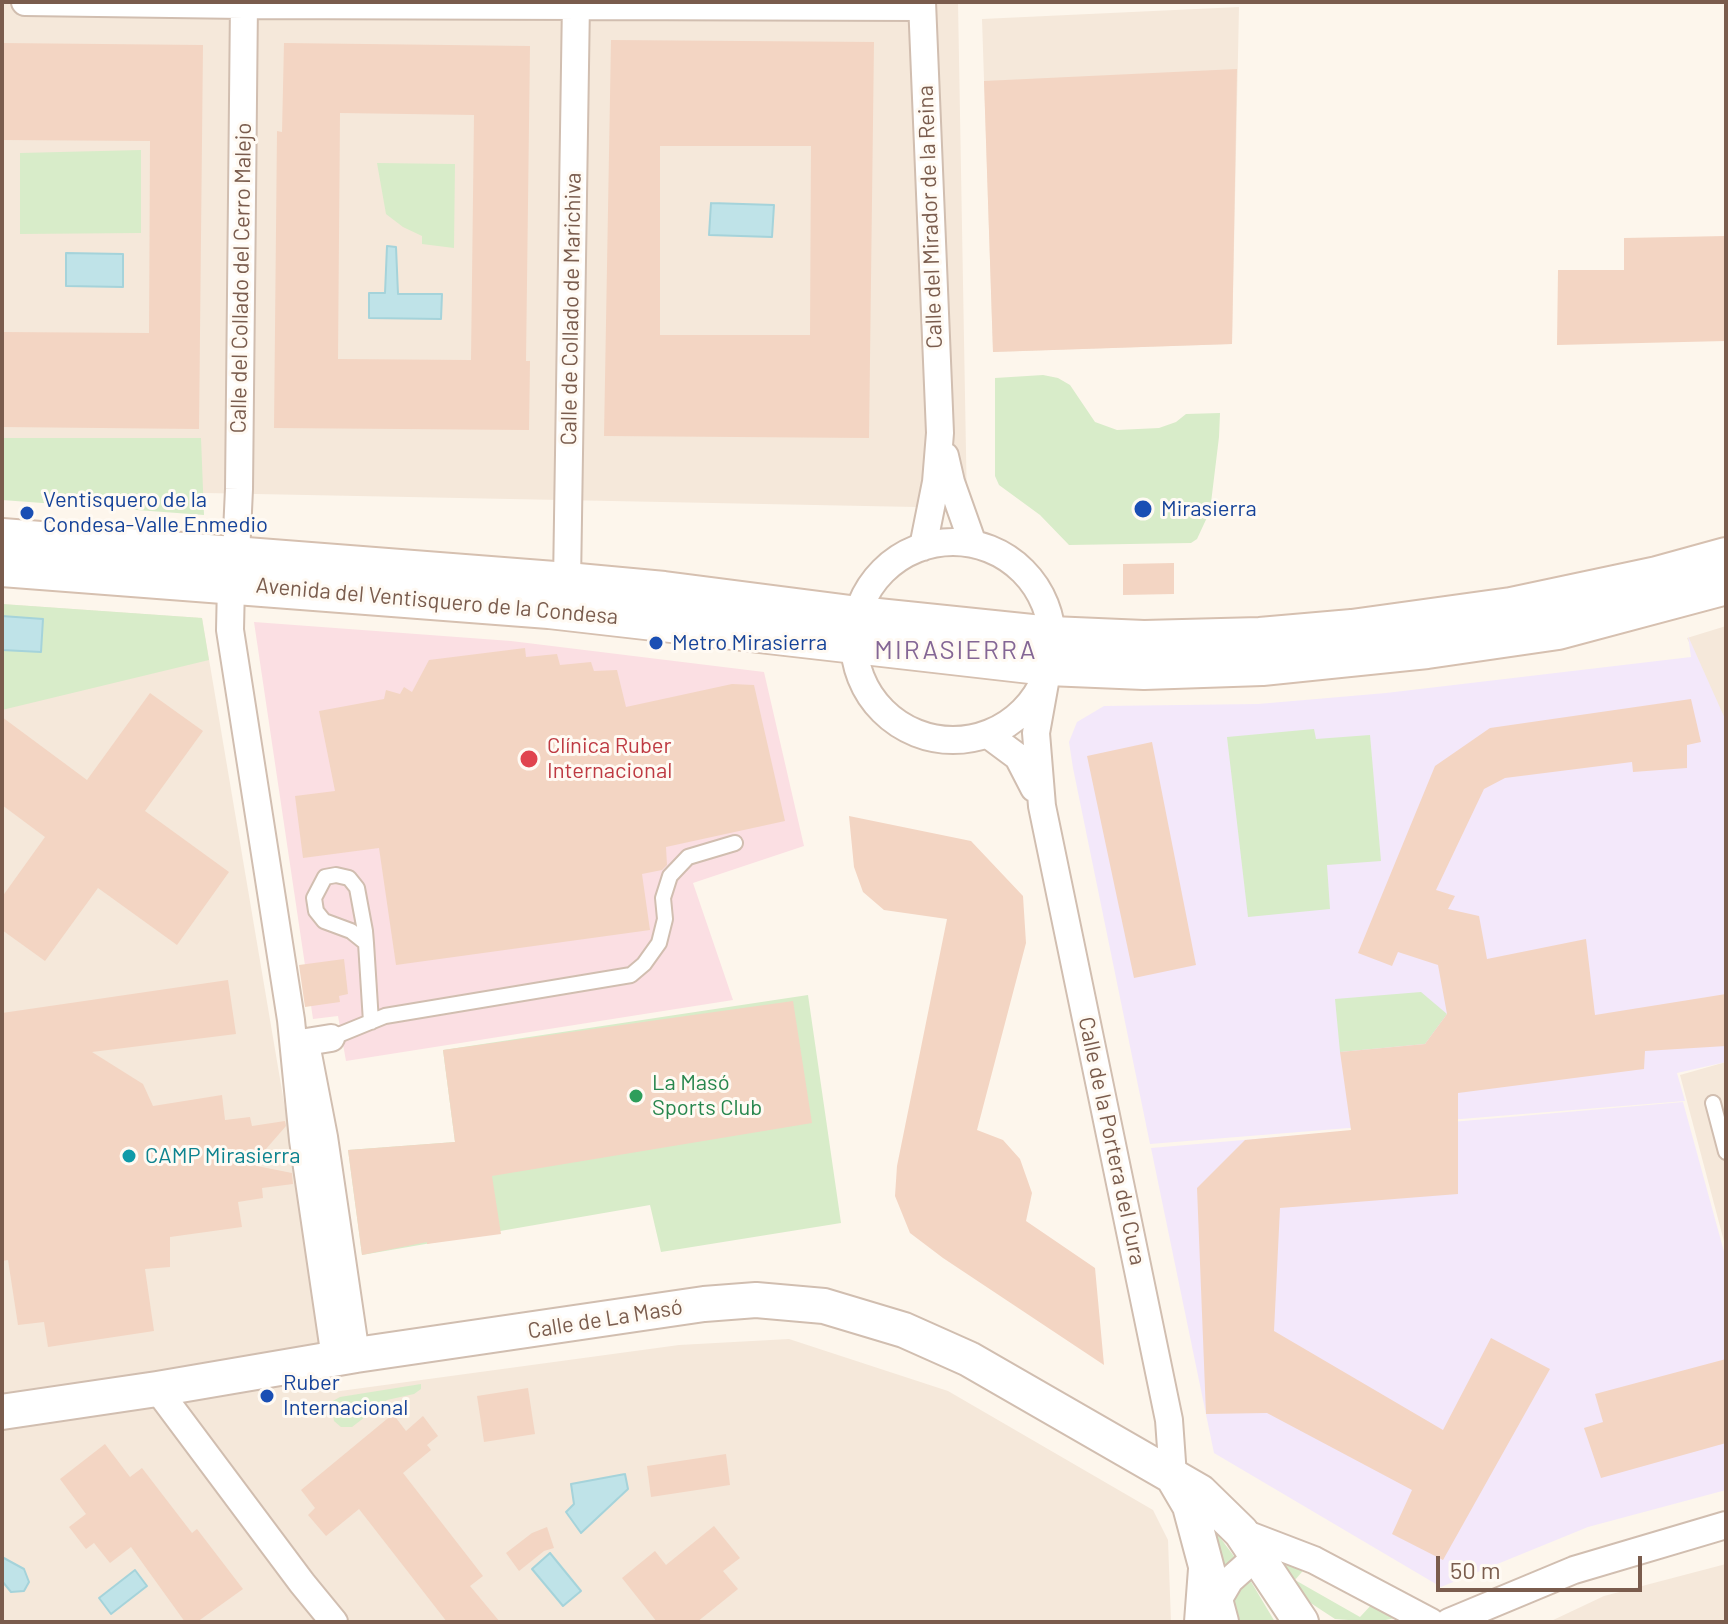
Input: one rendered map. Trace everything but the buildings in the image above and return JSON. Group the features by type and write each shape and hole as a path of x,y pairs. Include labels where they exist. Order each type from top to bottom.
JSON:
{"main road":[{"name":"Avenida del Ventisquero de la Condesa","path":"2,538 233,569 558,595 664,591 856,630 1050,651 1144,670 1262,666 1427,649 1558,630 1726,585"},
{"name":"Avenida del Ventisquero de la Condesa","path":"1050,651 1144,640 1260,637 1352,629 1511,607 1657,576 1726,557"},
{"name":"Avenida del Ventisquero de la Condesa","path":"2,567 233,569"}],"street":[{"path":"25,2 922,4"},
{"name":"Calle de Collado de Marichiva","path":"558,595 576,3"},
{"name":"Calle del Collado del Cerro Malejo","path":"244,4 239,489 233,569 232,649 310,1041 324,1137 327,1233 345,1357"},
{"name":"Calle del Mirador de la Reina","path":"922,4 940,433 936,482 923,547"},
{"name":"Calle del Mirador de la Reina","path":"940,433 951,482 973,544"},
{"path":"939,543 973,544 1003,556 1027,577 1044,604 1050,651 1037,692 1020,715 987,734 964,740 941,740 897,724 879,708 857,666 856,630 871,586 881,573 901,558 939,543"},
{"name":"Calle de la Portera del Cura","path":"1050,651 1036,733 1042,806 1169,1420 1173,1476"},
{"name":"Calle de la Portera del Cura","path":"987,734 1018,757 1042,806"},
{"name":"Calle de La Masó","path":"2,1412 704,1304 756,1300 824,1306 904,1330 969,1359 1200,1492 1261,1545 1301,1622"},
{"path":"157,1389 334,1622"},
{"path":"1173,1476 1190,1506 1203,1554 1213,1618"},
{"path":"1449,1622 1574,1570 1726,1525"},
{"path":"1213,1618 1230,1580 1261,1545 1314,1560 1431,1622"}],"lane":[{"path":"310,1041 385,1016 631,975 644,964 659,943 665,919 663,898 675,869 688,857 735,843"},
{"path":"366,943 351,931 324,921 316,911 314,898 325,877 336,875 349,878 357,888 366,943 371,1022"},
{"path":"1713,1103 1726,1152"}],"shaded area":[{"path":"2,2 958,2 967,508 2,489"},
{"path":"1239,7 1232,344 993,352 982,19"},
{"path":"2,604 202,618 333,1392 679,1345 789,1339 948,1391 1153,1510 1168,1540 1171,1622 2,1622"},
{"name":"Clínica Ruber Internacional","path":"254,622 511,641 764,672 804,846 693,883 733,1000 346,1061 338,1016 313,1019"},
{"path":"1726,626 1726,726 1687,638"},
{"path":"1688,636 1726,721 1726,1062 1677,1073 1685,1101 1150,1144 1073,768 1069,742 1077,722 1104,706 1258,704 1386,693 1691,657"},
{"path":"1726,1062 1726,1249 1680,1075"},
{"path":"1683,1102 1726,1259 1726,1490 1588,1527 1441,1587 1214,1453 1151,1148"},
{"path":"1726,1564 1726,1622 1549,1622 1604,1596"}],"green space":[{"path":"141,150 141,233 20,234 20,153"},
{"path":"377,163 455,164 454,248 422,244 422,236 386,214"},
{"path":"1043,375 1070,385 1095,422 1117,430 1159,428 1176,422 1186,414 1220,413 1210,511 1197,539 1191,543 1069,545 1040,515 999,485 995,476 995,378"},
{"path":"2,438 201,438 204,515 2,500"},
{"path":"2,604 202,618 209,660 2,710"},
{"path":"1314,729 1316,739 1370,735 1381,861 1327,865 1330,909 1248,917 1227,737"},
{"path":"1421,992 1447,1014 1425,1044 1340,1052 1335,999"},
{"name":"La Masó Sports Club","path":"808,995 841,1223 661,1252 650,1205 362,1255 348,1150 455,1142 443,1050"},
{"path":"421,1384 421,1389 414,1394 387,1400 352,1427 341,1427 334,1421 331,1402 340,1397"},
{"path":"1213,1528 1236,1559 1222,1571"},
{"path":"1286,1562 1307,1566 1295,1580 1360,1617 1374,1602 1396,1618 1375,1622 1335,1619 1303,1598 1279,1565"},
{"path":"1250,1580 1275,1622 1239,1622 1233,1602 1237,1592"}],"water":[{"path":"711,203 774,205 772,237 709,235"},
{"path":"387,246 396,247 398,294 442,294 441,319 369,318 369,293 385,293"},
{"path":"66,253 123,254 123,287 66,286"},
{"path":"2,616 43,619 41,652 2,650"},
{"path":"625,1474 628,1489 581,1533 566,1512 574,1504 571,1484"},
{"path":"550,1553 581,1591 563,1606 532,1569"},
{"path":"2,1557 24,1569 29,1582 24,1591 11,1592 2,1581"},
{"path":"135,1570 147,1586 111,1614 99,1598"}],"place":[{"name":"Mirasierra","path":"1143,509"},
{"name":"Ventisquero de la Condesa-Valle Enmedio","path":"27,513"},
{"name":"Metro Mirasierra","path":"656,643"},
{"name":"Clínica Ruber Internacional","path":"529,759"},
{"name":"La Masó Sports Club","path":"636,1096"},
{"name":"CAMP Mirasierra","path":"129,1156"},
{"name":"Ruber Internacional","path":"267,1396"}],"district":[{"name":"MIRASIERRA","path":"956,650"}]}
